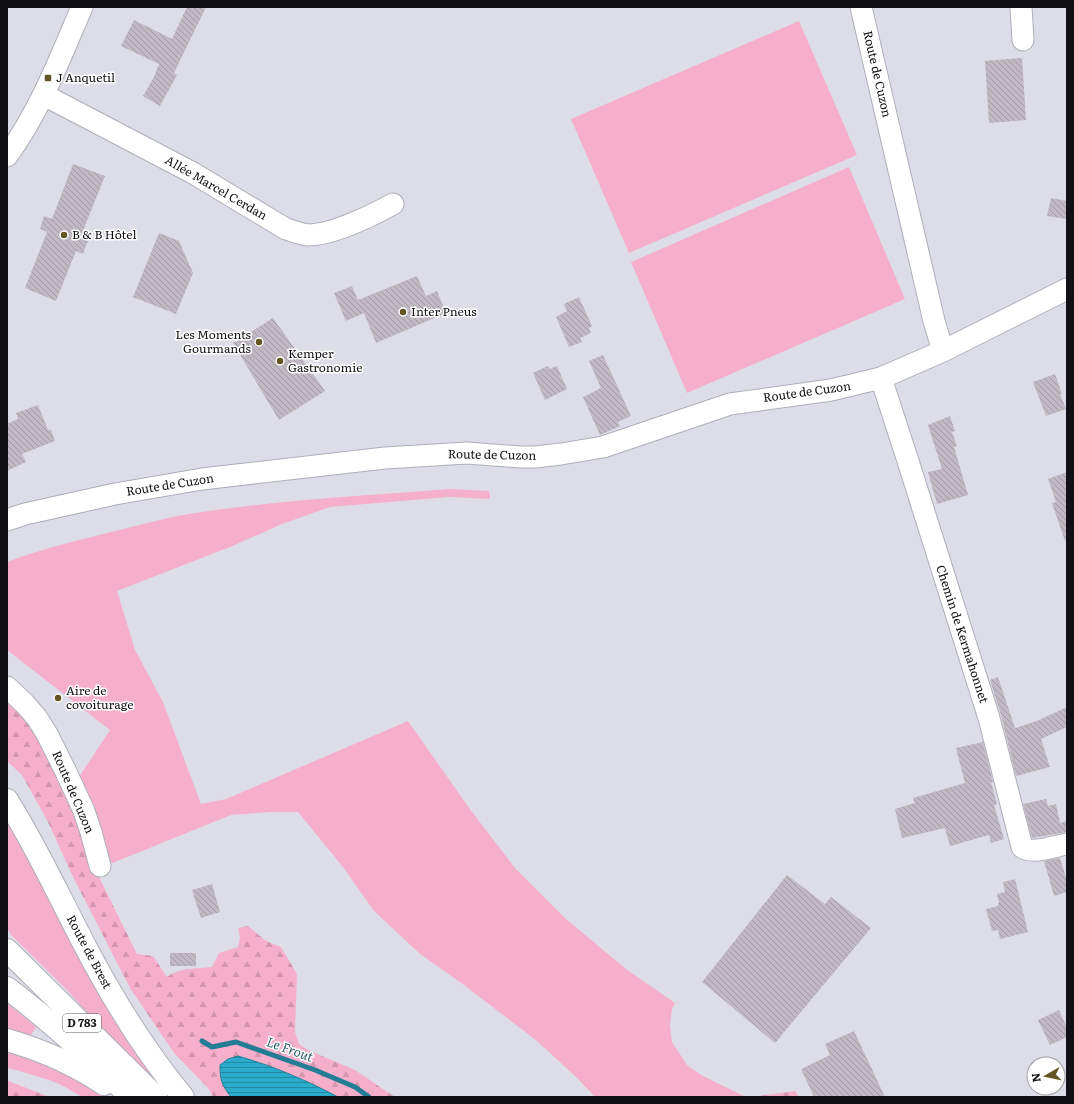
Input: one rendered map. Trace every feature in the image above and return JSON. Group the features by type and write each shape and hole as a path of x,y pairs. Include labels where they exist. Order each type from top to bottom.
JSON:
{"main road":[{"name":"Route de Brest","path":"7,800 45,865 108,989 144,1045 183,1097"},
{"name":"D 783","path":"7,950 156,1097"},
{"name":"D 783","path":"7,988 24,1000 76,1045 131,1097"},
{"path":"7,1040 36,1048 67,1062 122,1097"}],"street":[{"path":"7,156 44,95 82,7"},
{"name":"Route de Cuzon","path":"861,7 934,321 943,351"},
{"path":"1021,7 1023,40"},
{"name":"Allée Marcel Cerdan","path":"44,95 193,173 286,229 302,234 314,234 338,228 393,204"},
{"name":"Route de Cuzon","path":"7,520 25,514 115,494 161,485 236,475 385,458 454,454 520,457 575,452 603,447 730,404 831,390 880,378 943,351 1067,289"},
{"name":"Chemin de Kermahonnet","path":"880,378 908,461 989,718 1020,842 1026,850 1032,851 1067,844"},
{"name":"Route de Cuzon","path":"7,687 37,718 47,734 84,811 100,866"}],"green space":[{"path":"799,21 857,155 629,253 571,119"},
{"path":"849,167 905,299 687,393 631,262"},
{"path":"448,489 489,491 490,499 449,497 330,507 282,524 230,547 117,591 135,650 163,702 201,804 226,799 408,721 472,812 515,868 566,919 626,969 675,1003 672,1009 670,1026 672,1042 687,1065 701,1075 746,1097 595,1097 537,1041 464,985 420,954 374,911 343,867 298,812 271,812 231,815 105,866 75,783 110,730 7,650 7,562 67,543 189,514 254,505"},
{"path":"7,701 34,724 65,788 92,863 137,954 153,956 167,977 183,970 212,967 219,953 238,947 240,938 238,928 248,926 266,941 281,947 297,974 295,1032 299,1044 308,1050 355,1070 395,1097 213,1097 208,1088 174,1053 130,988 73,877 49,824 22,775 7,761"},
{"path":"7,814 153,1068 143,1077 67,990 11,935 7,927"},
{"path":"7,1003 36,1027 31,1035 7,1030"},
{"path":"7,1045 99,1090 107,1097 82,1097 52,1081 7,1068"},
{"path":"7,1080 11,1082 50,1097 7,1097"},
{"path":"795,1091 799,1097 751,1097"}],"water":[{"path":"238,1056 289,1074 338,1097 231,1097 222,1082 220,1065 228,1059"}],"building":[{"path":"187,7 206,7 174,73 177,75 160,106 143,96 154,77 159,64 121,46 134,20 172,39"},
{"path":"1022,58 1026,120 989,123 985,61"},
{"name":"B & B Hôtel","path":"73,164 105,176 80,238 88,241 83,254 76,251 56,301 25,288 47,232 40,229 44,216 52,219"},
{"path":"1051,198 1067,201 1067,219 1047,216"},
{"path":"159,233 179,241 193,273 176,314 133,297"},
{"path":"417,276 426,296 437,291 446,313 376,343 364,313 346,321 334,293 352,286 358,300"},
{"path":"579,297 592,326 589,328 591,333 580,338 582,342 569,347 556,317 567,311 564,304"},
{"path":"273,318 325,391 279,420 233,343"},
{"path":"603,355 631,416 618,422 620,426 600,435 583,397 601,388 589,361"},
{"path":"548,366 549,369 557,366 567,389 545,400 533,373"},
{"path":"1055,374 1062,394 1060,394 1066,409 1046,416 1033,382"},
{"path":"38,405 48,430 51,430 55,441 22,454 26,462 7,471 7,424 18,419 16,413"},
{"path":"950,416 955,431 952,432 957,446 954,447 968,495 937,504 928,472 942,469 928,425"},
{"path":"1067,472 1067,540 1065,541 1052,503 1056,502 1048,479"},
{"path":"998,677 1015,728 1037,721 1067,707 1067,727 1041,739 1050,767 1016,776 1001,715 990,680"},
{"path":"983,742 997,804 994,805 1004,839 991,843 989,835 950,846 945,828 902,838 895,809 915,803 913,798 965,783 956,748"},
{"path":"1046,799 1048,806 1056,804 1060,823 1067,821 1067,832 1032,838 1023,804"},
{"path":"1060,858 1067,881 1067,892 1054,896 1044,861"},
{"path":"787,875 825,904 831,897 871,928 775,1043 702,982"},
{"path":"1015,879 1028,932 1000,939 998,930 992,931 986,909 998,906 999,903 997,894 1005,892 1003,882"},
{"path":"212,884 220,912 201,918 192,890"},
{"path":"170,953 196,953 196,966 170,966"},
{"path":"1059,1010 1067,1028 1067,1037 1050,1045 1038,1020"},
{"path":"854,1031 885,1097 814,1097 801,1069 830,1055 825,1044"}],"waterway":[{"name":"Le Frout","path":"202,1041 212,1047 236,1042 315,1070 355,1087 369,1097"}],"place":[{"name":"J Anquetil","path":"48,78"},
{"name":"B & B Hôtel","path":"64,235"},
{"name":"Inter Pneus","path":"403,312"},
{"name":"Les Moments Gourmands","path":"259,342"},
{"name":"Kemper Gastronomie","path":"280,361"},
{"name":"Aire de covoiturage","path":"58,698"}]}
